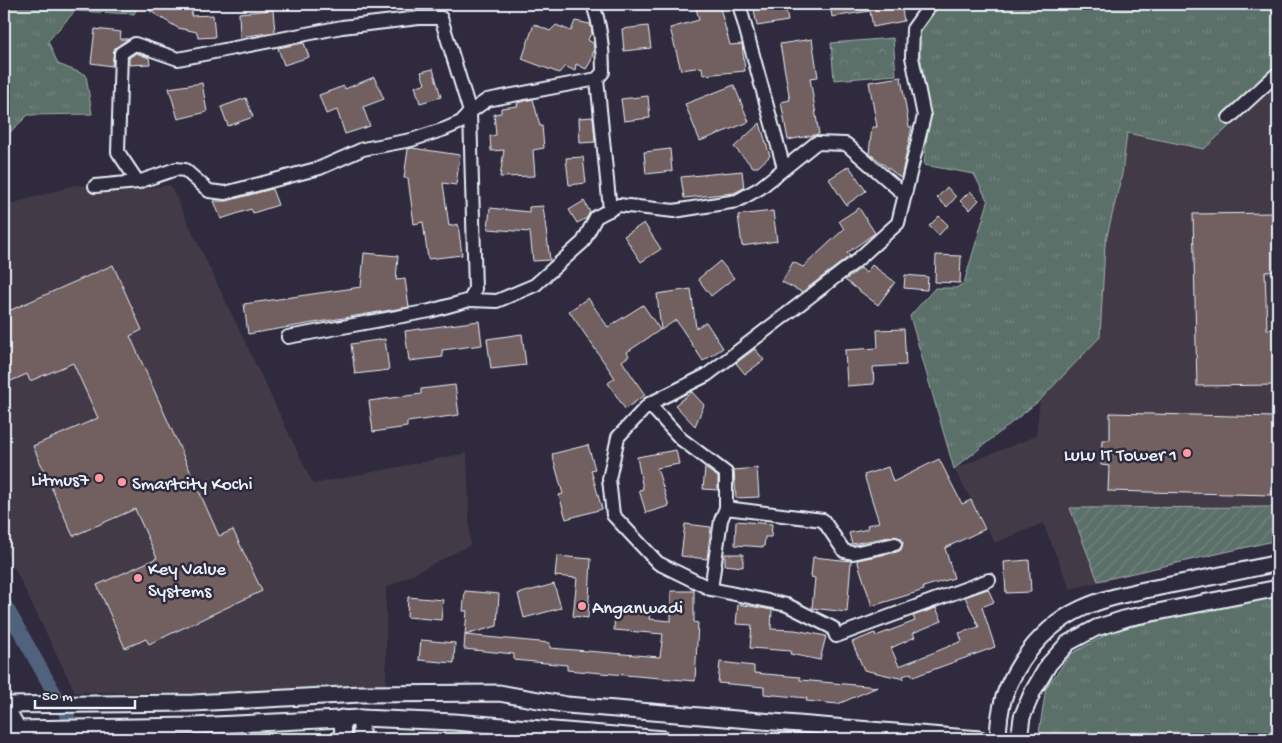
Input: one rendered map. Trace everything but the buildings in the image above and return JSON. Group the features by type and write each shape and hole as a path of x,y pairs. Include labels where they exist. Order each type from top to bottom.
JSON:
{"main road":[{"path":"4,706 25,732"}],"street":[{"path":"95,186 138,182 176,169 186,170 209,191 225,193 320,168 363,149 411,140 445,129 461,122 470,112 487,100 597,79 603,72 603,53 601,28 593,4"},
{"path":"739,4 784,168"},
{"path":"931,4 913,29 912,57 924,116 898,223 855,262 707,375 649,404 618,437 609,479 613,515 658,563 711,589 787,605 833,628 836,636 989,580"},
{"path":"138,182 118,152 121,53 135,44 178,60 342,27 419,18 441,18 470,112 475,289 470,300"},
{"path":"1229,118 1278,73"},
{"path":"597,79 610,210"},
{"path":"288,337 430,311 470,300 497,301 535,285 583,242 596,217 610,210 619,206 674,212 738,201 760,188 816,143 846,144 905,195"},
{"path":"649,404 681,439 726,473 726,508 721,520 711,589"},
{"path":"726,508 823,520 844,550 853,553 895,544"},
{"path":"998,739 999,709 1011,680 1030,650 1053,624 1087,606 1121,594 1278,563"},
{"path":"1019,739 1022,716 1036,684 1059,653 1074,639 1096,628 1127,618 1278,588"},
{"path":"4,706 28,704 193,703 361,694 499,693 566,705 980,739"},
{"path":"342,718 343,739"},
{"path":"25,732 361,718 454,722 664,739"},
{"path":"361,718 361,739"}],"shaded area":[{"path":"1278,82 1278,540 1070,589 1043,523 995,543 954,469 1036,436 1040,400 1100,337 1105,244 1122,174 1127,133 1204,149"},
{"path":"75,185 130,189 170,185 313,484 467,453 470,545 386,588 386,695 75,692 4,547 4,206"}],"green space":[{"path":"4,4 139,4 134,14 75,11 48,41 58,64 86,75 92,114 28,115 4,138"},
{"path":"935,4 1278,4 1278,82 1204,149 1127,133 1122,174 1105,244 1100,337 1040,400 954,469 910,316 935,288 956,288 964,283 988,202 974,174 924,165 929,116 917,32"},
{"path":"893,38 896,75 834,80 831,43"},
{"path":"1278,507 1278,540 1098,581 1070,508"},
{"path":"1278,594 1278,739 1038,739 1046,688 1071,654 1113,631"}],"waterway":[{"path":"4,603 80,739"}],"place":[{"name":"LuLu IT Tower 1","path":"1187,453"},
{"name":"Litmus7","path":"99,478"},
{"name":"Smartcity Kochi","path":"122,482"},
{"name":"Key Value Systems","path":"138,578"},
{"name":"Anganwadi","path":"582,606"}]}
